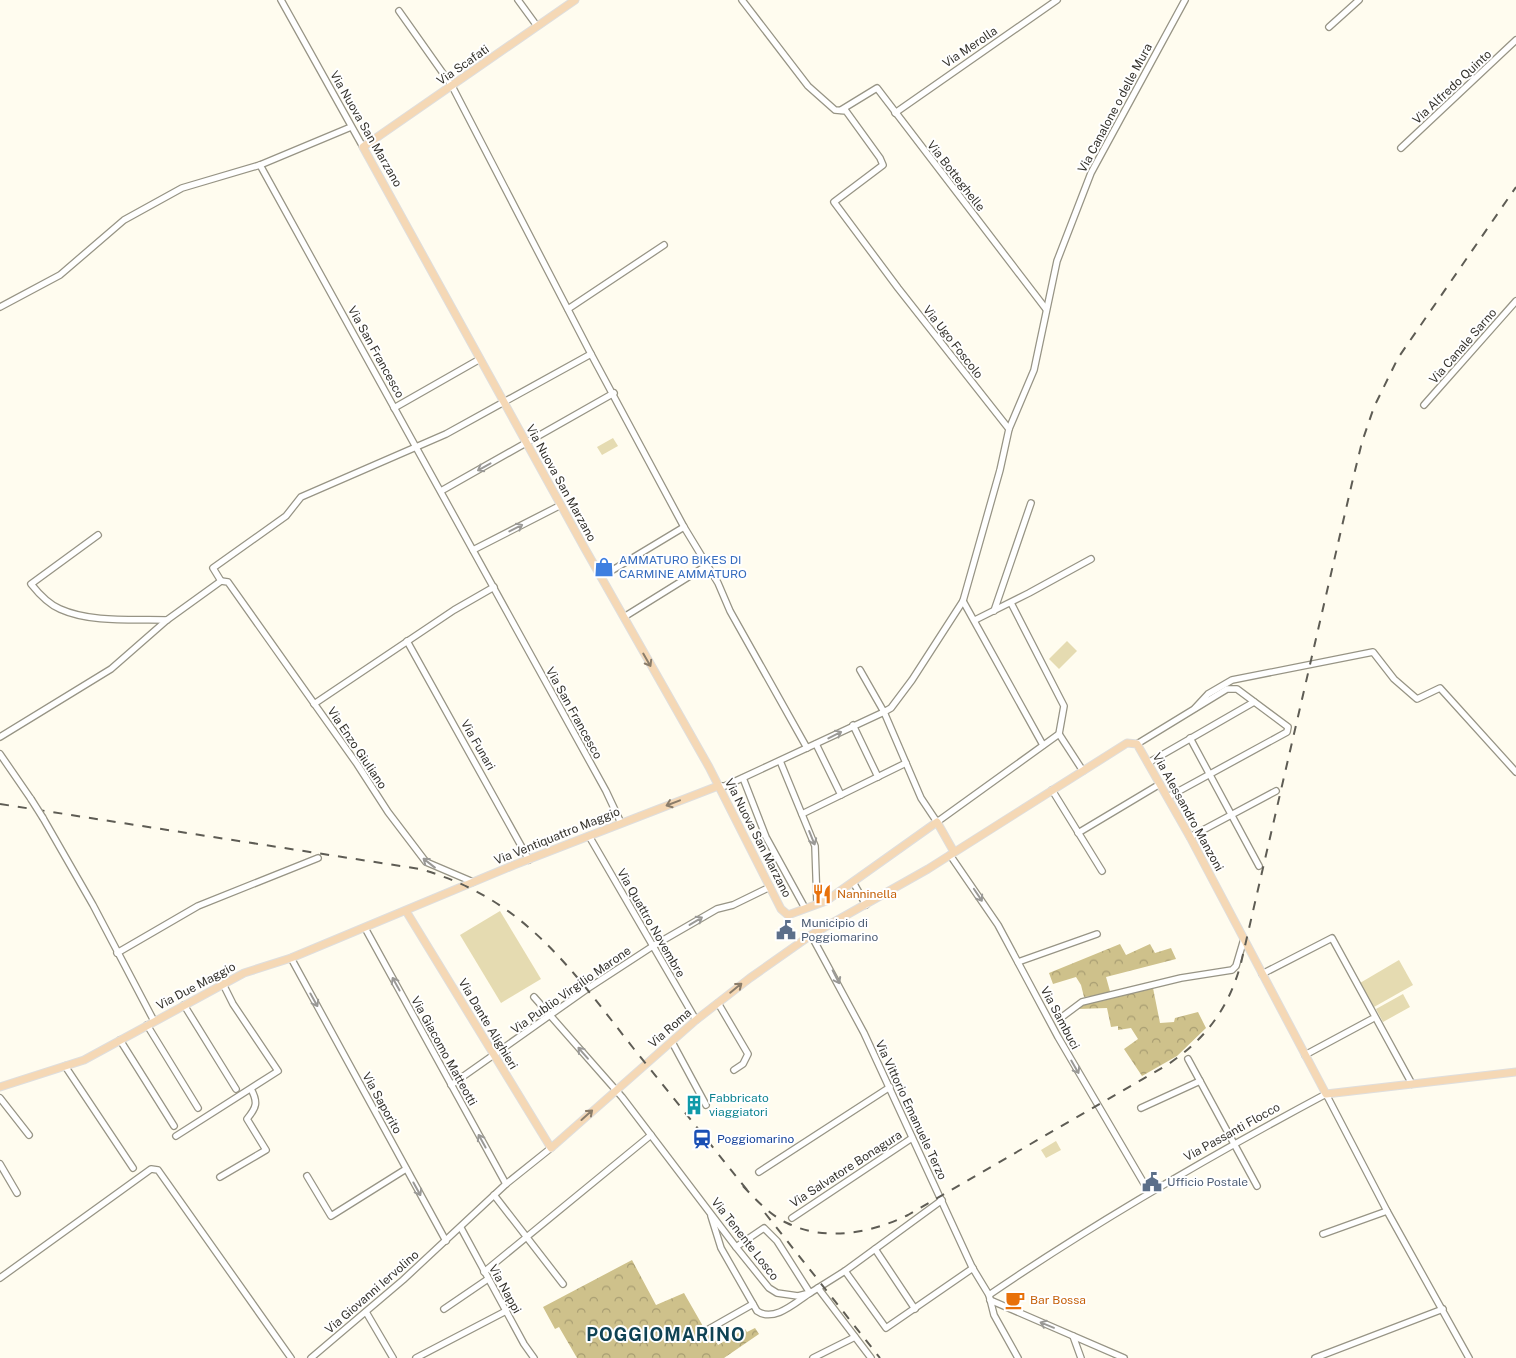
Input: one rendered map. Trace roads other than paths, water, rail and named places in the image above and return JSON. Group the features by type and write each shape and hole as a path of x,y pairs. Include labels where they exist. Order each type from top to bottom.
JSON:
{"main road":[{"name":"Via Scafati","path":"363,147 575,0"},
{"name":"Via Nuova San Marzano","path":"363,147 718,786 781,909 788,915 826,901 937,822"},
{"name":"Via Alessandro Manzoni","path":"812,935 952,853 1127,744 1137,744 1190,837 1326,1094"},
{"name":"Via Ventiquattro Maggio","path":"406,911 621,823 718,786"},
{"path":"937,822 952,853"},
{"name":"Via Due Maggio","path":"0,1086 84,1060 244,973 291,958 406,911"},
{"name":"Via Dante Alighieri","path":"406,911 551,1148"},
{"name":"Via Roma","path":"551,1148 696,1020 750,978 812,935"},
{"name":"Via Passanti Flocco","path":"1326,1094 1516,1072"}],"street":[{"name":"Via Nuova San Marzano","path":"281,0 363,147"},
{"path":"518,0 537,26"},
{"name":"Via Ugo Foscolo","path":"742,0 808,86 835,110 846,111 883,165 834,202 898,288 1009,429"},
{"name":"Via Merolla","path":"895,113 1057,0"},
{"name":"Via Canalone o delle Mura","path":"1009,429 1034,370 1057,260 1091,173 1185,0"},
{"path":"1329,27 1359,0"},
{"path":"399,11 452,86 591,354 614,393 684,527 718,583 730,611 807,748"},
{"name":"Via Alfredo Quinto","path":"1401,148 1516,40"},
{"name":"Via Botteghelle","path":"841,110 877,88 1046,309"},
{"path":"0,307 60,275 124,220 153,202 187,185 260,165 351,127"},
{"name":"Via San Francesco","path":"260,165 606,791 621,823"},
{"path":"568,309 664,245"},
{"name":"Via Canale Sarno","path":"1424,405 1516,301"},
{"path":"221,581 213,568 286,516 301,497 417,448 591,354"},
{"path":"394,408 480,359"},
{"path":"441,491 614,393"},
{"path":"718,786 725,786 743,778 891,708 912,680 963,601 1000,470 1009,429"},
{"path":"994,610 1031,503"},
{"path":"473,550 561,505"},
{"path":"601,577 684,527"},
{"path":"98,535 31,584 39,594 61,610 105,618 167,620"},
{"path":"975,620 1011,603 1091,559"},
{"path":"624,617 706,566"},
{"path":"0,737 111,669 167,620 221,581 228,582 314,704"},
{"name":"Via Enzo Giuliano","path":"474,882 426,862 388,812 314,704 407,641 494,587"},
{"path":"963,601 1043,745"},
{"path":"1011,603 1064,706 1059,734 1083,771"},
{"name":"Via Funari","path":"407,641 529,860"},
{"path":"1195,708 1208,694 1232,680 1373,652 1394,679 1417,699 1440,688 1516,772"},
{"path":"860,670 884,712 921,798 937,822 1059,734"},
{"path":"1137,744 1228,689 1237,690 1288,727 1287,732 1168,797"},
{"path":"1148,763 1254,702"},
{"path":"853,726 878,777"},
{"path":"1190,738 1259,866"},
{"path":"816,744 841,795"},
{"path":"0,754 43,818 93,905 154,1021"},
{"path":"780,761 815,846 817,904"},
{"path":"802,814 906,763"},
{"path":"743,778 766,837 805,908"},
{"path":"1078,833 1160,784"},
{"path":"1052,790 1102,871"},
{"path":"1190,837 1276,791"},
{"name":"Via Quattro Novembre","path":"589,836 696,1020"},
{"name":"Via Sambuci","path":"952,853 998,925 1072,1063 1149,1192"},
{"path":"117,953 198,906 318,858"},
{"path":"853,882 866,905"},
{"name":"Via Publio Virgilio Marone","path":"451,1085 550,1015 653,946 717,909 733,905 770,887"},
{"name":"Via Giacomo Matteotti","path":"365,928 506,1184"},
{"path":"1018,962 1097,934"},
{"name":"Via Vittorio Emanuele Terzo","path":"812,935 828,962 890,1087 912,1138 989,1298 997,1304 1124,1358"},
{"path":"1262,974 1332,938 1412,1084"},
{"path":"1062,1017 1082,1002 1181,978 1232,970 1236,966 1244,939"},
{"name":"Via Saporito","path":"291,958 446,1241"},
{"path":"176,1136 278,1071 233,1004 222,984"},
{"name":"Via Tenente Losco","path":"534,997 616,1090 769,1288 788,1296 810,1293 845,1271 942,1200"},
{"path":"718,1003 748,1054 743,1064 734,1070"},
{"path":"184,1005 236,1089"},
{"path":"1305,1055 1372,1019"},
{"path":"147,1025 198,1108"},
{"path":"120,1040 174,1126"},
{"path":"672,1042 706,1105"},
{"path":"1188,1059 1257,1186"},
{"path":"65,1066 133,1168"},
{"path":"1141,1108 1200,1081"},
{"path":"759,1172 890,1087"},
{"path":"220,1178 266,1150 247,1119 257,1100 251,1088"},
{"path":"1326,1094 1387,1211 1470,1358"},
{"name":"Via Passanti Flocco","path":"989,1298 1149,1192 1234,1143 1326,1094"},
{"path":"0,1098 29,1135"},
{"path":"484,1272 651,1135"},
{"name":"Via Salvatore Bonagura","path":"792,1218 912,1138"},
{"path":"446,1241 506,1184 551,1148"},
{"path":"0,1164 17,1193"},
{"path":"0,1278 151,1169 158,1170 291,1358"},
{"path":"307,1176 331,1216 406,1169"},
{"path":"494,1195 526,1239 563,1284"},
{"path":"1323,1234 1387,1211"},
{"path":"710,1213 721,1248 753,1304 761,1313 774,1314 782,1312 810,1293 777,1240 764,1228 736,1247"},
{"name":"Via Nappi","path":"461,1228 534,1358"},
{"name":"Via Giovanni Iervolino","path":"311,1358 446,1241"},
{"path":"875,1249 915,1309"},
{"path":"845,1271 886,1328 973,1268"},
{"path":"444,1309 488,1279"},
{"path":"818,1288 871,1358"},
{"path":"989,1298 994,1315 1018,1358"},
{"path":"709,1329 753,1304"},
{"path":"1315,1358 1443,1309"},
{"path":"416,1358 506,1311"},
{"path":"366,1312 393,1358"},
{"path":"1073,1336 1081,1358"},
{"path":"813,1358 855,1337"}],"railway":[{"path":"743,1186 775,1216 802,1229 832,1234 879,1227 908,1215 1167,1065 1193,1044 1214,1021 1230,994 1241,963 1352,483 1362,442 1374,407 1398,358 1516,187"},
{"path":"0,804 420,869 457,882 489,898 517,918 566,964 748,1191"},
{"path":"765,1213 880,1358"}],"place":[{"name":"AMMATURO BIKES DI CARMINE AMMATURO","path":"604,567"},
{"name":"Nanninella","path":"822,894"},
{"name":"Municipio di Poggiomarino","path":"786,930"},
{"name":"Fabbricato viaggiatori","path":"694,1105"},
{"name":"Poggiomarino","path":"702,1139"},
{"name":"Ufficio Postale","path":"1152,1182"},
{"name":"Bar Bossa","path":"1015,1300"}],"district":[{"name":"POGGIOMARINO","path":"666,1334"}]}
